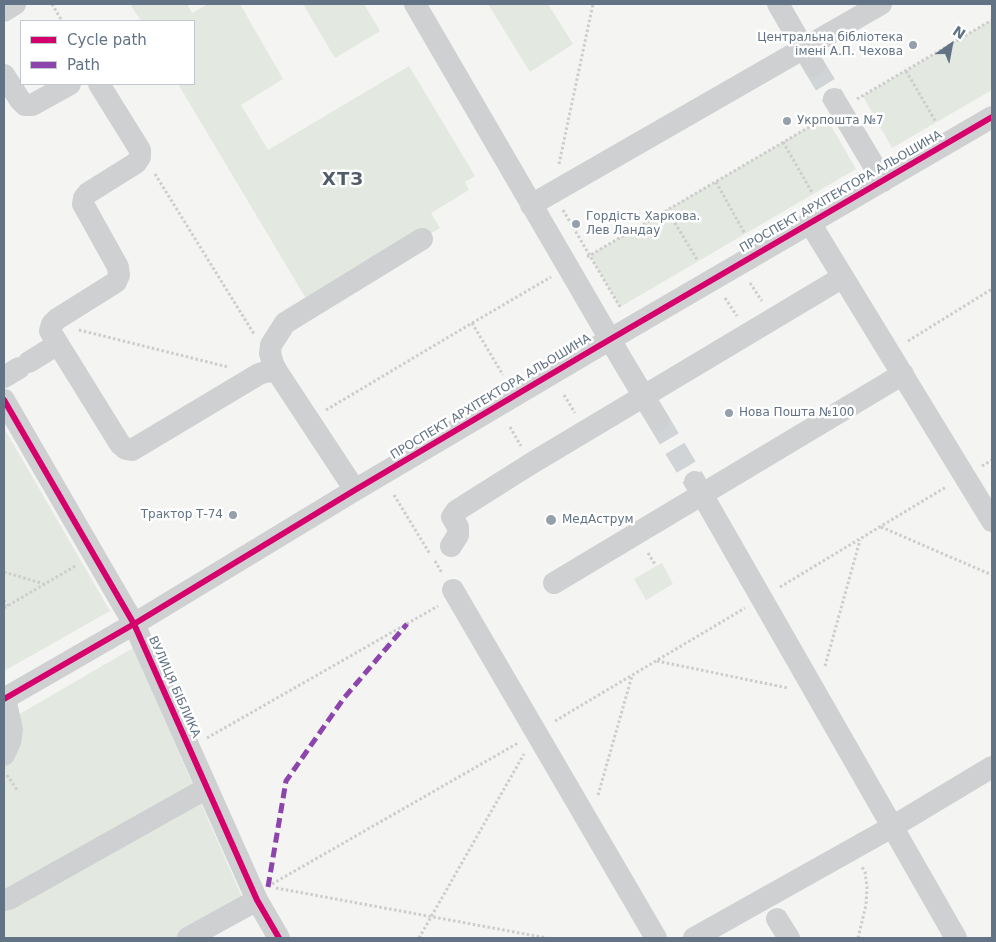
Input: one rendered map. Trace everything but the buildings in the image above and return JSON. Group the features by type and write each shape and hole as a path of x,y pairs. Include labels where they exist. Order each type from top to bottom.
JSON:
{"street":[{"path":"4,11 15,4"},
{"path":"415,4 658,420"},
{"path":"778,4 809,57"},
{"path":"531,205 809,57 881,4"},
{"path":"4,75 20,100 25,104 32,105 68,85"},
{"path":"18,369 122,275 83,204 84,198 88,193 136,163 140,157 140,150 100,85"},
{"path":"837,104 883,181"},
{"name":"ПРОСПЕКТ АРХІТЕКТОРА АЛЬОШИНА","path":"4,699 134,624 355,490 992,117"},
{"path":"810,223 992,521"},
{"path":"355,490 309,420 270,370 270,344 285,323 422,239"},
{"path":"451,546 458,535 458,527 452,517 456,511 643,396 843,277"},
{"path":"55,334 120,444 126,449 132,450 270,370"},
{"path":"554,583 699,488 902,374"},
{"name":"ВУЛИЦЯ БІБЛИКА","path":"4,400 134,624 257,900 279,938"},
{"path":"699,488 956,938"},
{"path":"454,593 656,938"},
{"path":"4,699 12,730 10,742 4,755"},
{"path":"694,938 892,827 992,767"},
{"path":"4,900 207,788"},
{"path":"188,938 257,900"},
{"path":"777,919 788,938"}],"path":[{"path":"52,4 61,20"},
{"path":"593,4 553,192 620,306"},
{"path":"582,260 783,142 837,104 906,71 992,22"},
{"path":"906,71 936,122"},
{"path":"783,142 813,194"},
{"path":"140,150 270,370"},
{"path":"716,182 745,234"},
{"path":"668,210 698,261"},
{"path":"309,420 556,274"},
{"path":"890,352 992,289"},
{"path":"472,323 503,375"},
{"path":"55,334 270,370"},
{"path":"547,938 268,886 633,676 965,476"},
{"path":"204,740 454,593 394,495"},
{"path":"880,527 992,575"},
{"path":"656,661 817,694 860,539"},
{"path":"648,553 656,566"},
{"path":"4,600 5,607 95,555"},
{"path":"4,572 45,584"},
{"path":"589,824 633,676"},
{"path":"419,938 536,733"},
{"path":"4,770 17,790"},
{"path":"849,851 865,872 867,887 866,905 858,938"}],"shaded area":[{"path":"130,4 187,4 192,13 208,4 240,4 283,79 241,105 268,150 409,66 475,176 465,182 469,190 431,213 440,228 311,307 179,85 195,85 195,20 140,20"},
{"path":"303,4 364,4 380,31 335,58"},
{"path":"488,4 548,4 573,44 530,72"},
{"path":"992,20 992,90 892,148 863,96"},
{"path":"826,117 856,169 620,307 590,255"},
{"path":"4,428 110,611 4,671"},
{"path":"662,563 673,584 646,600 634,579"},
{"path":"133,648 246,906 188,938 4,938 4,755 11,719"}],"tunnel":[{"path":"814,66 834,99"},
{"path":"658,420 695,482"}],"marked path":[{"path":"268,887 286,781 344,698 407,624"}],"cycle path":[{"path":"4,699 134,624 355,490 597,347 992,117"},
{"path":"4,400 134,624 257,900 279,938"}],"place":[{"name":"Центральна бібліотека імені А.П. Чехова","path":"913,45"},
{"name":"Укрпошта №7","path":"787,121"},
{"name":"Гордість Харкова. Лев Ландау","path":"576,224"},
{"name":"Нова Пошта №100","path":"729,413"},
{"name":"Трактор Т-74","path":"233,515"},
{"name":"МедАструм","path":"551,520"}],"district":[{"name":"ХТЗ","path":"343,180"}]}
